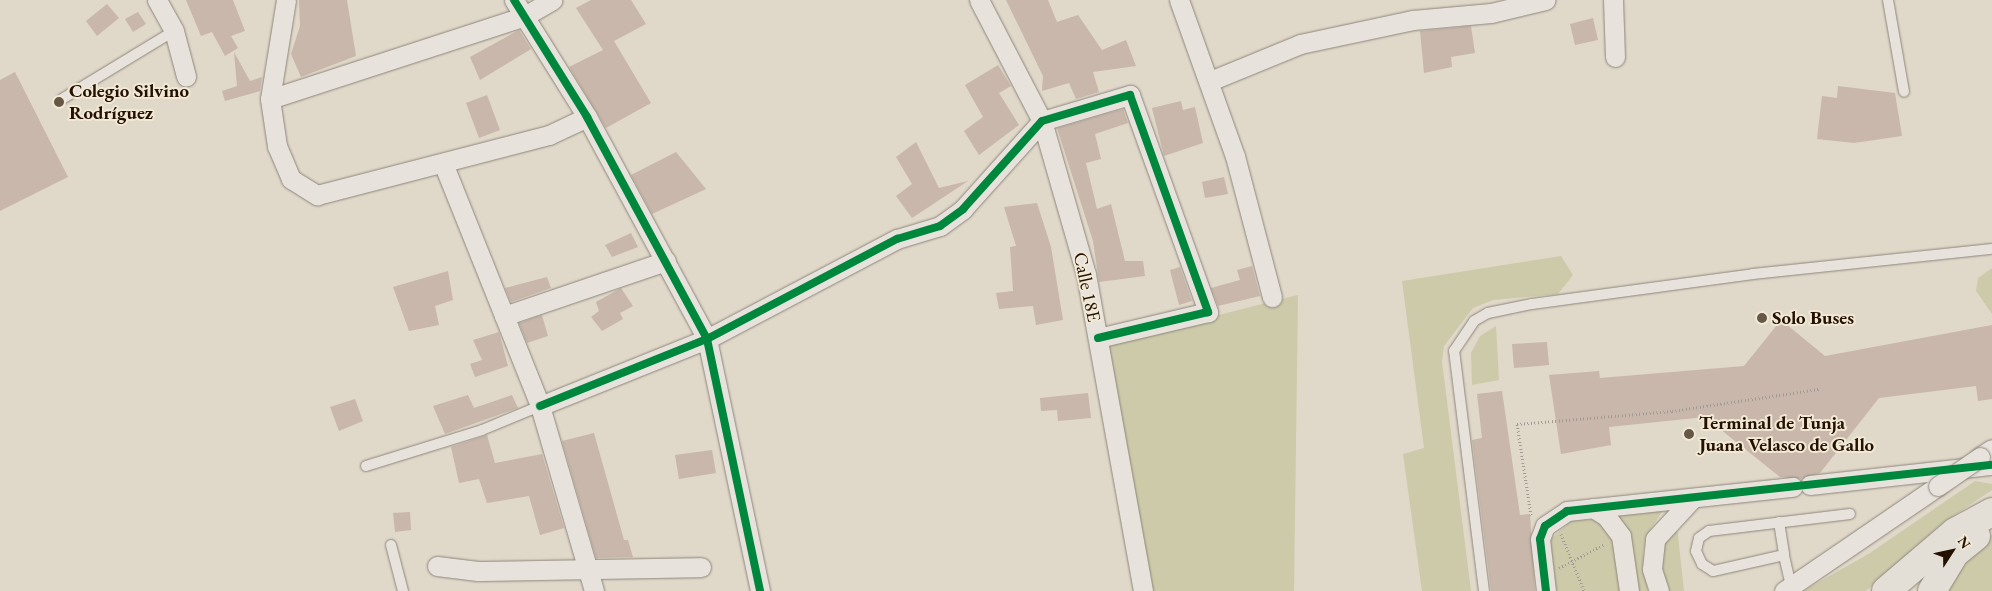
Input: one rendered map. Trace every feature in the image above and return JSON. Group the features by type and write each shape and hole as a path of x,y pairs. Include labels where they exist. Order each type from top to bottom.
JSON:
{"highway":[{"path":"1886,591 1956,532 1992,512"},
{"path":"1932,591 1955,553 1992,528"}],"street":[{"path":"157,0 174,31 186,76"},
{"path":"286,0 270,99 277,146 291,179 317,195 549,135 587,117"},
{"path":"514,0 587,117 666,260 706,339 760,591"},
{"path":"270,99 523,17 552,0"},
{"name":"Calle 18E","path":"979,0 1042,120 1086,274 1143,591"},
{"path":"1179,0 1210,80 1235,156 1272,297"},
{"path":"1210,80 1300,44 1413,20 1491,13 1545,0"},
{"path":"1612,0 1615,57"},
{"path":"540,406 706,339 897,239 940,226 963,209 1042,120 1130,95 1208,312 1098,338"},
{"path":"444,163 540,406 586,570 594,591"},
{"path":"504,316 666,260"},
{"path":"1788,589 1938,486 1988,457"},
{"path":"1545,583 1540,539 1555,518 1593,508 1802,486 1988,457"},
{"path":"1659,591 1652,569 1655,539 1692,499"},
{"path":"1593,508 1606,516 1621,536 1629,591"},
{"path":"437,566 478,571 701,567"}],"lane":[{"path":"1888,0 1904,92"},
{"path":"62,99 174,31"},
{"path":"1484,591 1454,351 1474,321 1488,313 1542,303 1992,249"},
{"path":"366,466 474,432 540,406"},
{"path":"1784,555 1713,571 1702,564 1696,551 1699,538 1709,531 1850,514"},
{"path":"1779,522 1788,589"},
{"path":"391,545 404,591"}],"path":[{"path":"1533,523 1517,424 1672,411 1820,389"},
{"path":"1555,518 1584,591"},
{"path":"1545,583 1572,561 1621,536"}],"shaded area":[{"path":"1561,256 1573,275 1558,294 1493,300 1473,308 1444,346 1442,362 1471,591 1422,591 1403,454 1424,448 1402,281"},
{"path":"1992,268 1992,314 1976,291 1978,278"},
{"path":"1298,295 1294,591 1148,591 1105,344"},
{"path":"1496,326 1499,380 1472,385 1471,353 1480,336"},
{"path":"1975,481 1992,484 1992,490 1943,523 1866,591 1803,591 1870,553"},
{"path":"1663,510 1647,535 1643,553 1648,591 1634,591 1613,515"},
{"path":"1596,519 1609,526 1616,542 1623,591 1554,591 1550,540 1571,521"},
{"path":"1677,526 1684,591 1666,591 1660,579 1661,547"},
{"path":"1992,535 1992,591 1937,591 1979,538"}],"building":[{"path":"186,0 233,0 245,31 231,36 238,48 225,56 212,32 201,36"},
{"path":"299,0 347,0 356,56 301,77 291,54 300,26"},
{"path":"591,0 631,0 646,24 614,41 651,103 606,128 569,67 603,50 576,8"},
{"path":"1006,0 1048,0 1057,22 1078,15 1102,50 1126,40 1136,66 1093,72 1099,92 1076,99 1069,83 1042,91 1043,76"},
{"path":"107,4 119,18 97,36 86,21"},
{"path":"138,12 146,24 133,32 125,19"},
{"path":"1593,18 1598,40 1575,45 1570,24"},
{"path":"1471,26 1475,53 1451,57 1452,67 1424,73 1420,31"},
{"path":"519,30 531,49 480,80 470,57"},
{"path":"234,52 250,81 262,77 260,91 225,101 222,91 237,86"},
{"path":"998,65 1011,86 999,93 1019,125 979,155 964,131 983,117 965,85"},
{"path":"15,72 68,177 0,211 0,80"},
{"path":"1838,86 1895,93 1902,136 1854,143 1817,139 1822,96 1837,98"},
{"path":"487,95 500,130 479,138 466,103"},
{"path":"1181,101 1183,110 1195,107 1203,143 1164,156 1152,108"},
{"path":"1123,109 1128,123 1095,134 1101,159 1086,163 1097,209 1111,204 1125,261 1143,261 1145,276 1099,282 1093,241 1057,128"},
{"path":"916,142 939,188 968,181 912,218 896,196 912,184 896,157"},
{"path":"676,152 706,189 652,214 631,175"},
{"path":"1224,177 1228,194 1205,198 1202,182"},
{"path":"1037,203 1051,247 1063,320 1036,325 1033,306 999,309 996,293 1013,291 1010,247 1016,246 1004,207"},
{"path":"631,233 638,247 612,257 605,245"},
{"path":"1252,266 1260,296 1218,306 1211,288 1240,280 1237,270"},
{"path":"1180,267 1192,301 1179,305 1170,270"},
{"path":"448,271 453,300 435,306 439,325 409,331 393,287"},
{"path":"547,277 551,288 511,302 505,288"},
{"path":"621,288 633,306 620,313 623,319 602,331 591,317 599,311 596,302"},
{"path":"542,315 548,336 527,343 519,323"},
{"path":"1781,320 1825,356 1992,325 1992,399 1978,401 1976,386 1879,398 1820,473 1801,479 1780,477 1705,417 1609,427 1611,445 1561,454 1549,375 1599,371 1600,378 1744,366"},
{"path":"499,332 508,366 475,377 470,364 482,360 473,340"},
{"path":"1547,342 1549,365 1514,368 1512,344"},
{"path":"1502,391 1520,515 1530,514 1535,591 1491,591 1472,440 1482,438 1477,394"},
{"path":"1088,393 1091,418 1058,421 1057,410 1041,411 1040,398"},
{"path":"468,395 474,408 512,395 518,408 445,434 433,406"},
{"path":"355,399 363,421 339,431 330,407"},
{"path":"594,433 624,540 628,540 633,557 596,558 562,441"},
{"path":"487,435 495,463 542,454 564,528 540,535 529,496 487,503 479,479 459,483 451,447"},
{"path":"712,450 716,473 679,479 675,455"},
{"path":"410,512 411,530 395,532 393,513"}],"cycle path":[{"path":"514,0 587,117 707,339 760,591"},
{"path":"540,406 707,339 897,239 940,226 963,209 1042,121 1130,95 1208,312 1098,338"},
{"path":"1546,591 1540,539 1545,526 1567,511 1992,465"}],"place":[{"name":"Colegio Silvino Rodríguez","path":"59,102"},
{"name":"Solo Buses","path":"1762,318"},
{"name":"Terminal de Tunja Juana Velasco de Gallo","path":"1689,434"}]}
